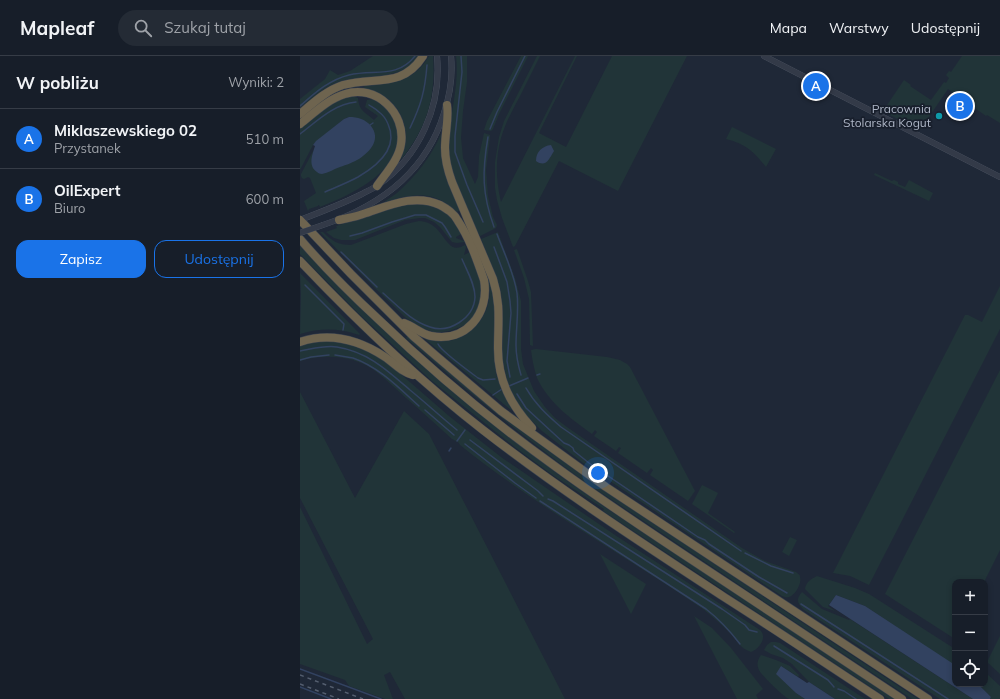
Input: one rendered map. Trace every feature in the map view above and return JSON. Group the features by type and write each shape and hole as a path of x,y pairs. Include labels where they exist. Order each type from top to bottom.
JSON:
{"highway":[{"path":"300,114 328,92 344,85 389,79 405,74 417,65 423,56"},
{"path":"300,124 330,101 347,93 355,92 368,94 385,102 394,112 400,123 402,133 401,144 390,168 377,186"},
{"path":"447,105 448,113 445,157 452,182 495,286 499,312 498,359 500,371 506,389 519,413 544,441"},
{"path":"339,220 408,200 425,200 436,203 447,209 458,221 467,237 486,287 485,300 478,316 469,327 461,332 440,337 424,334 407,324 396,320"},
{"path":"300,220 350,274 396,320 501,411 606,487 928,699"},
{"path":"300,239 352,294 408,348 512,435 605,502 902,699"},
{"path":"300,261 402,362 483,430 602,516 880,699"},
{"path":"300,342 313,338 330,337 342,338 356,342 378,352 402,370 424,381"}],"street":[{"path":"300,220 341,205 377,186 400,166 411,152 427,124 435,99 437,86 437,56"},
{"path":"300,233 339,220 380,199 393,190 422,159 436,135 447,105 451,83 451,56"},
{"path":"764,56 1000,177"}],"green space":[{"path":"373,56 418,56 411,64 392,74 348,79 333,84 300,108 300,99 325,79 330,70 338,75 350,71"},
{"path":"429,56 433,56 434,71 428,111 417,136 401,160 406,137 400,114 385,97 374,91 363,88 365,86 402,80 423,65"},
{"path":"456,56 467,56 467,82 461,138 463,158 475,184 478,177 479,156 484,133 490,135 486,170 488,196 493,217 497,225 496,228 480,236 475,228 455,179 449,159 450,129 457,68"},
{"path":"521,56 528,56 493,129 491,131 484,130 487,121"},
{"path":"537,56 540,56 509,118 499,146 497,170 501,202 575,56 577,56 539,133 566,147 612,56 687,56 618,191 559,161 515,246 513,247 497,200 495,188 495,162 499,137 504,121"},
{"path":"962,56 1000,56 1000,123 987,115 986,116 948,89 920,130 886,113 885,108 904,80 911,85 910,86 931,100 944,82 946,83 949,78 946,75 949,71 951,72"},
{"path":"348,97 358,98 361,109 374,120 378,116 365,107 367,100 372,99 383,106 390,113 396,125 398,140 394,154 386,167 375,178 333,202 320,207 318,205 309,209 308,211 304,201 316,193 310,178 308,177 304,179 302,178 301,174 313,151 312,157 375,137 372,128 366,123 349,117 344,119 313,145 300,170 300,128 334,102"},
{"path":"732,127 776,149 766,167 749,149 739,143 726,139"},
{"path":"441,134 441,154 445,173 460,210 457,212 444,202 431,196 424,195 408,196 384,202 397,193 417,173 433,151"},
{"path":"875,173 892,181 894,180 898,182 898,184 905,187 909,180 933,193 929,201 874,175"},
{"path":"408,204 424,204 442,210 456,223 461,234 456,238 465,242 452,242 440,227 434,222 425,218 405,220 355,240 341,240 334,238 326,232 337,228 336,226"},
{"path":"419,221 429,223 433,226 454,248 465,245 464,255 470,252 479,272 481,286 480,304 472,319 466,325 449,331 433,332 406,318 320,232 323,232 332,240 339,243 351,245 406,224"},
{"path":"498,232 515,278 521,301 521,349 523,364 534,391 545,407 555,418 567,427 742,548 765,561 796,572 800,575 800,583 794,594 787,597 782,596 583,463 542,431 518,406 508,385 502,357 503,319 501,292 481,239"},
{"path":"300,246 328,275 559,475 606,508 896,699 889,699 603,511 604,509 554,476 516,448 432,381 358,313 300,254"},
{"path":"517,249 531,292 533,346 530,345 529,299 524,278 514,250"},
{"path":"486,269 492,284 495,304 496,374 513,409 511,410 425,339 439,341 453,340 461,337 476,326 485,312 490,294"},
{"path":"300,273 360,334 359,335 337,330 315,331 300,334"},
{"path":"1000,286 1000,329 869,585 850,576 833,573 965,315 982,322"},
{"path":"408,335 521,428 590,481 918,699 912,699 588,484 518,431 450,376 406,338"},
{"path":"330,341 347,343 366,350 388,363 449,416 501,457 615,535 760,630 763,636 762,642 751,652 744,648 727,630 703,609 549,509 489,467 458,442 452,439 374,370 357,361 338,357 319,357 300,361 300,346"},
{"path":"536,349 607,357 620,360 630,367 695,491 688,501 650,475 653,470 651,468 647,473 618,453 621,448 619,447 616,451 594,436 597,432 595,430 592,434 554,402 537,378 531,350"},
{"path":"1000,370 1000,550 986,579 952,579 952,637 885,594"},
{"path":"300,392 355,498 404,411 429,434 565,699 405,699 390,672 384,675 393,699 385,699 349,686 345,680 300,664 300,507 367,644 373,639 300,498"},
{"path":"702,485 718,493 708,513 735,532 734,533 692,504"},
{"path":"790,537 797,540 789,556 782,552"},
{"path":"600,554 646,584 631,614"},
{"path":"817,576 869,594 952,647 952,664 865,606 836,595 828,606 835,611 823,607 805,589 806,584"},
{"path":"802,592 822,609 849,620 850,619 952,685 952,687 955,687 973,699 940,699 804,610 798,602"},
{"path":"694,616 712,628 731,648 763,689 756,695 758,699 737,699"},
{"path":"1000,636 1000,674 988,663"},
{"path":"771,642 780,643 865,699 835,699 809,682 792,664 783,658 764,650"},
{"path":"761,655 790,666 799,675 798,677 781,666 796,693 805,699 789,699 768,681 758,668 758,662"},
{"path":"988,675 1000,686 1000,699 990,699 991,697 981,687 988,687"}],"water":[{"path":"349,117 361,119 371,126 374,131 375,140 371,148 357,160 326,173 318,173 312,167 312,157 315,146 313,145 344,119"},
{"path":"551,145 554,151 549,160 542,164 536,161 540,150"},
{"path":"836,595 865,606 952,663 952,685 829,605"},
{"path":"781,666 835,699 805,699 796,693 776,674"},
{"path":"955,687 981,687 991,697 990,699 973,699"}],"waterway":[{"path":"300,106 311,96 335,80 358,73 393,71 401,68 415,56"},
{"path":"461,56 462,72 455,136 455,152 483,222"},
{"path":"490,129 525,56"},
{"path":"410,128 422,98 427,65"},
{"path":"300,134 333,110 348,103 356,102"},
{"path":"325,192 365,173 379,162 388,148 391,141 391,133 387,122 382,114 369,105"},
{"path":"488,137 484,183 487,204 494,227"},
{"path":"350,236 415,215 426,215 442,223 451,237"},
{"path":"497,234 516,286 518,306 516,349 521,375"},
{"path":"494,247 507,282 510,301 511,313 507,361 510,377"},
{"path":"341,252 377,287"},
{"path":"383,293 405,313 423,324 437,329 452,326 465,318 474,305 475,292 462,259"},
{"path":"305,285 344,324 343,330"},
{"path":"438,344 450,356 478,378 483,380 495,379"},
{"path":"300,351 328,346 348,349 368,358 393,376 457,430"},
{"path":"300,360 329,355"},
{"path":"335,355 353,358 380,372 419,406"},
{"path":"509,386 528,378"},
{"path":"526,388 533,399 561,427 741,551"},
{"path":"493,395 502,389"},
{"path":"517,394 526,408 564,443 573,448 574,451 589,463 698,537 705,540 759,577 787,593"},
{"path":"425,410 454,435"},
{"path":"457,441 465,430"},
{"path":"470,440 543,496"},
{"path":"465,444 536,498"},
{"path":"548,499 722,609 745,625 749,630 757,632"},
{"path":"540,501 706,609 724,625 740,644"},
{"path":"745,553 771,566 793,573"},
{"path":"801,604 948,699"},
{"path":"774,646 828,680 834,687"},
{"path":"300,669 381,699"},
{"path":"300,687 331,699"},
{"path":"838,689 856,699"}],"railway":[{"path":"300,675 363,699"},
{"path":"300,684 339,699"}],"place":[{"name":"Miklaszewskiego 02","path":"816,86"},
{"name":"OilExpert","path":"960,106"},
{"name":"Pracownia Stolarska Kogut","path":"939,116"}]}
